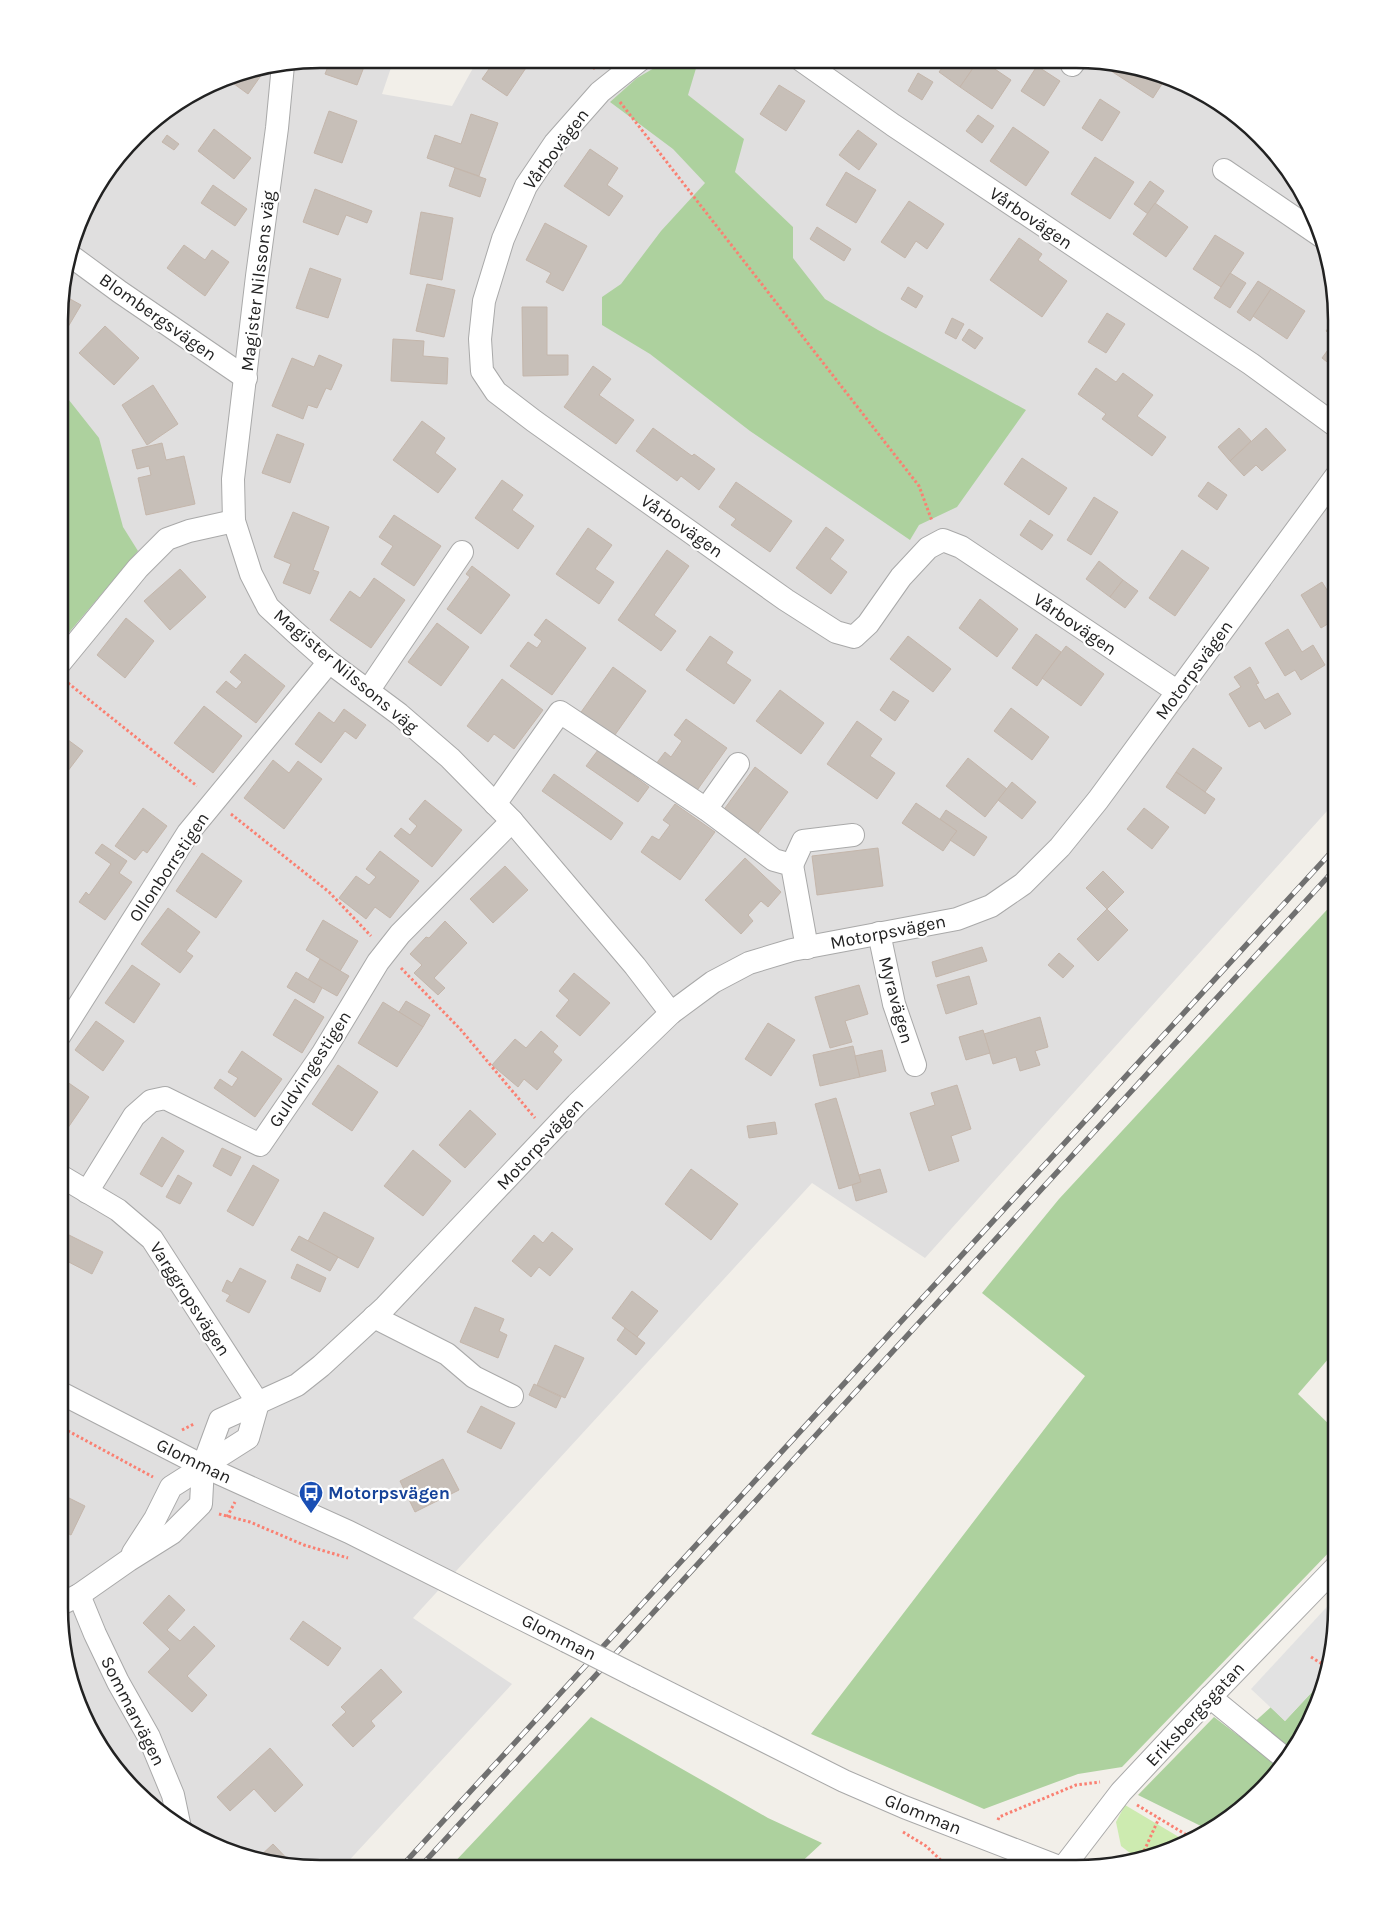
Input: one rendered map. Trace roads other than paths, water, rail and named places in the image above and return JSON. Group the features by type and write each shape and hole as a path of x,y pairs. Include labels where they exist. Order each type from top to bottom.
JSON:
{"street":[{"name":"Vårbovägen","path":"630,68 600,92 555,143 526,186 504,239 484,301 480,339 482,371 496,392 786,600 836,632 854,637 868,624 901,577 928,548 943,540 961,547 1178,692"},
{"name":"Vårbovägen","path":"812,68 909,136 1251,364 1328,420"},
{"name":"Magister Nilssons väg","path":"283,71 278,128 257,276 233,479 234,521 251,574 268,607 329,662 399,714 450,758 512,821 635,966 671,1013"},
{"path":"1224,170 1310,229"},
{"name":"Blombergsvägen","path":"75,259 246,378"},
{"name":"Motorpsvägen","path":"68,1601 172,1533 201,1504 203,1466 220,1420 297,1385 321,1366 374,1317 577,1104 671,1013 713,982 749,963 807,948 957,919 991,906 1023,884 1060,847 1098,800 1328,487"},
{"path":"68,653 138,568 167,538 234,521"},
{"path":"368,691 462,552"},
{"name":"Ollonborrstigen","path":"68,1022 188,833 329,662"},
{"path":"495,804 560,712 706,809 774,860 792,865"},
{"path":"706,809 738,764"},
{"name":"Guldvingestigen","path":"87,1192 134,1116 151,1101 165,1098 260,1144 323,1054 386,952 400,934 512,821"},
{"path":"807,948 792,865 803,841 853,835"},
{"name":"Myravägen","path":"880,933 894,1004 915,1065"},
{"name":"Varggropsvägen","path":"68,1180 118,1210 152,1239 258,1403"},
{"path":"374,1317 447,1354 474,1376 512,1396"},
{"name":"Glomman","path":"68,1397 203,1466 349,1532 844,1781 904,1807 1040,1860"},
{"path":"129,1560 156,1519 171,1487 248,1438 258,1403"},
{"name":"Eriksbergsgatan","path":"1070,1860 1121,1792 1210,1696 1328,1575"},
{"name":"Sommarvägen","path":"79,1595 118,1682 149,1737 174,1795 178,1817"},
{"path":"1210,1696 1281,1755"}],"railway":[{"path":"407,1860 1328,856"},
{"path":"426,1860 1328,877"}],"place":[{"name":"Motorpsvägen","path":"311,1514"}]}
